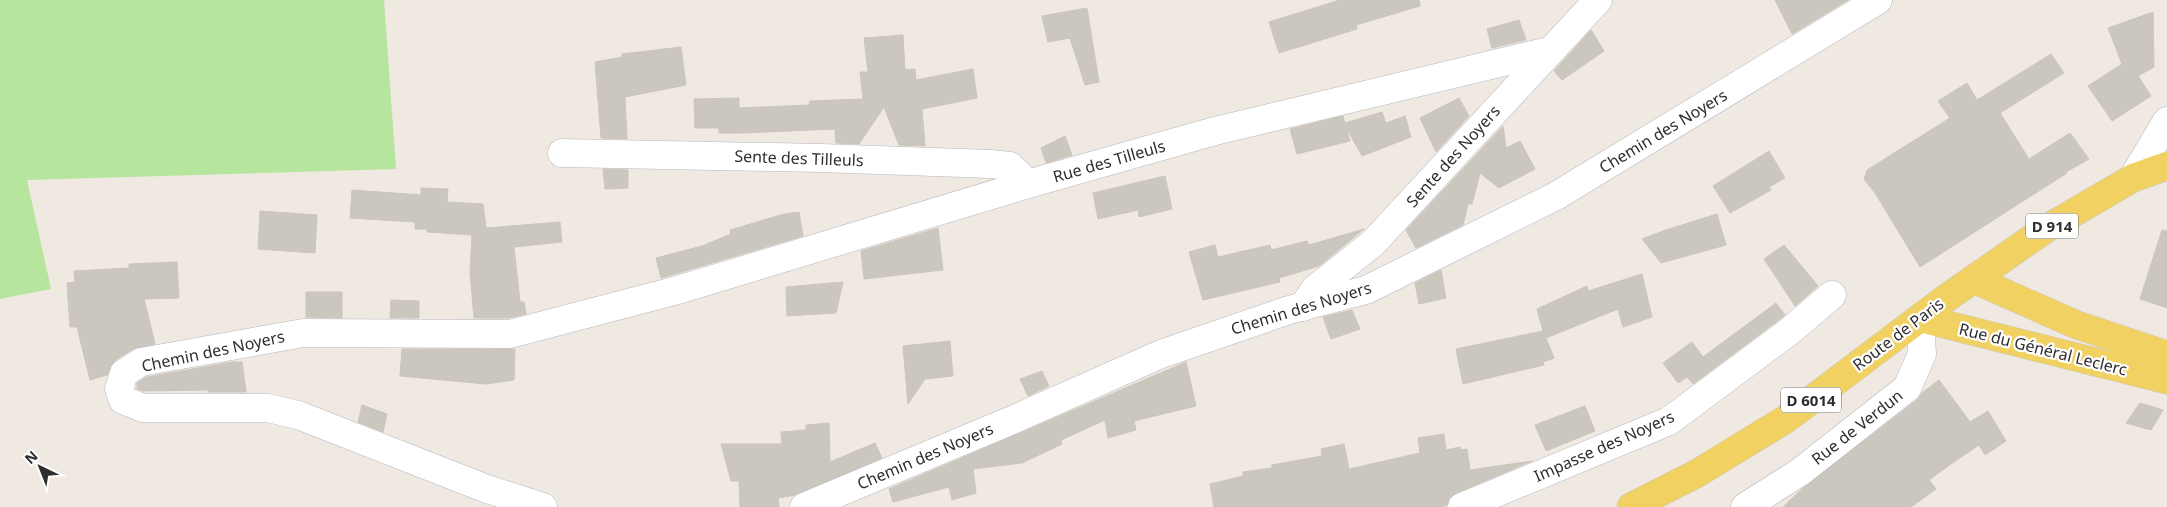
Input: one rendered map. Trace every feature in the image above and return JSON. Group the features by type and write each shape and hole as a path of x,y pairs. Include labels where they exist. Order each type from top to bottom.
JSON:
{"main road":[{"name":"Route de Paris","path":"1631,507 1696,474 1786,419 1945,299 2044,230 2133,178 2167,166"},
{"name":"Rue du Général Leclerc","path":"1973,279 2077,325 2167,355"},
{"name":"Rue du Général Leclerc","path":"1920,318 2167,380"}],"street":[{"name":"Sente des Noyers","path":"1302,307 1315,289 1373,243 1598,0"},
{"name":"Chemin des Noyers","path":"804,507 1010,421 1161,354 1302,307 1366,290 1556,196 1878,0"},
{"name":"Rue des Tilleuls","path":"674,291 1028,184 1214,131 1549,51"},
{"path":"2133,178 2167,121"},
{"name":"Sente des Tilleuls","path":"562,153 821,158 997,165 1010,166 1028,184"},
{"name":"Chemin des Noyers","path":"543,507 487,489 298,414 268,408 143,408 123,400 120,389 124,373 142,362 303,332 510,334 674,291"},
{"name":"Impasse des Noyers","path":"1462,507 1669,421 1791,330 1832,295"},
{"name":"Rue de Verdun","path":"1745,507 1800,472 1907,388 1922,354 1920,318"}],"green space":[{"path":"0,0 384,0 396,169 27,180 51,289 0,299"}],"building":[{"path":"1340,0 1419,0 1420,6 1356,25 1357,29 1279,53 1269,22"},
{"path":"1775,0 1848,0 1792,34"},
{"path":"1087,8 1099,82 1085,85 1070,38 1048,42 1042,16"},
{"path":"2153,12 2154,67 2138,76 2151,96 2112,121 2088,86 2122,64 2108,28"},
{"path":"1519,20 1526,40 1492,48 1487,29"},
{"path":"1591,30 1604,51 1562,80 1554,71"},
{"path":"903,35 905,70 915,69 916,80 973,69 977,98 922,109 925,146 899,145 884,107 859,144 836,143 835,129 719,133 719,128 695,128 694,99 739,98 739,108 809,105 810,101 863,99 860,72 868,72 864,38"},
{"path":"681,47 686,85 625,97 627,139 601,138 595,62 622,57 622,54"},
{"path":"2051,54 2064,73 2000,113 2029,159 2070,133 2089,159 1920,267 1875,193 1864,179 1867,170 1950,118 1938,101 1967,83 1977,100"},
{"path":"1459,98 1469,116 1436,152 1420,118"},
{"path":"1382,112 1386,123 1405,116 1411,137 1362,156 1346,127 1350,141 1297,154 1290,129 1343,116 1345,123"},
{"path":"1503,126 1506,148 1520,141 1535,169 1499,188 1480,173 1472,204 1468,204 1463,225 1416,248 1406,230"},
{"path":"1065,136 1072,155 1046,163 1041,148"},
{"path":"1769,151 1785,178 1769,187 1771,190 1730,213 1713,186"},
{"path":"603,169 628,170 628,188 605,189"},
{"path":"1165,176 1172,209 1139,217 1138,210 1098,219 1093,193"},
{"path":"421,188 448,189 447,202 483,204 486,228 560,222 562,242 514,247 520,302 524,302 526,314 508,318 474,318 470,272 472,235 427,232 427,229 415,229 415,222 350,218 352,190 421,195"},
{"path":"260,211 317,215 315,253 258,249"},
{"path":"799,212 803,236 661,278 656,258 702,246 731,234 730,230 784,214"},
{"path":"1717,214 1726,245 1661,263 1642,239 1663,231"},
{"path":"938,228 943,270 864,279 861,251"},
{"path":"1364,229 1319,266 1279,278 1280,282 1203,300 1189,252 1215,245 1218,257 1270,245 1271,250 1307,241 1309,245"},
{"path":"2162,230 2167,231 2167,308 2140,299"},
{"path":"1784,245 1818,286 1795,306 1764,259"},
{"path":"177,262 179,298 144,299 155,344 133,349 115,360 107,375 90,380 77,327 70,327 67,283 75,282 74,271 129,268 129,264"},
{"path":"1441,270 1446,298 1419,304 1415,283"},
{"path":"1642,274 1652,317 1623,327 1618,309 1546,338 1554,358 1543,362 1544,365 1463,384 1456,349 1543,331 1537,309 1587,286 1588,291"},
{"path":"843,282 836,313 787,316 786,287"},
{"path":"306,292 342,292 342,318 306,317"},
{"path":"391,300 419,301 419,318 390,318"},
{"path":"1776,303 1785,315 1693,384 1687,377 1678,383 1663,363 1692,342 1703,357"},
{"path":"1352,310 1360,329 1331,339 1323,317"},
{"path":"950,341 953,376 925,379 908,404 903,346"},
{"path":"402,349 515,349 514,380 486,384 400,376"},
{"path":"232,362 242,362 246,392 208,392 208,390 143,391 137,389 137,383 147,377"},
{"path":"1186,362 1196,406 1134,421 1136,430 1108,438 1105,420 1061,440 1062,444 1022,463 973,469 976,493 952,500 949,487 893,502 889,489"},
{"path":"1042,371 1049,386 1028,396 1020,379"},
{"path":"1939,380 1970,422 1988,411 2006,441 1985,455 1979,445 1951,464 1929,480 1936,489 1911,507 1783,507 1803,488 1917,400 1922,393"},
{"path":"2140,403 2163,410 2151,430 2126,423"},
{"path":"362,405 387,414 383,432 358,422"},
{"path":"1585,406 1595,431 1546,451 1535,425"},
{"path":"829,423 830,462 875,443 882,458 795,495 778,498 779,507 740,507 739,481 731,481 721,444 782,444 781,432 806,430 806,425"},
{"path":"1444,434 1446,450 1460,447 1461,450 1467,449 1470,470 1532,461 1456,493 1449,498 1447,505 1442,507 1214,507 1210,484 1243,476 1243,472 1272,468 1272,465 1322,456 1321,449 1344,444 1349,469 1420,453 1418,438"}]}
